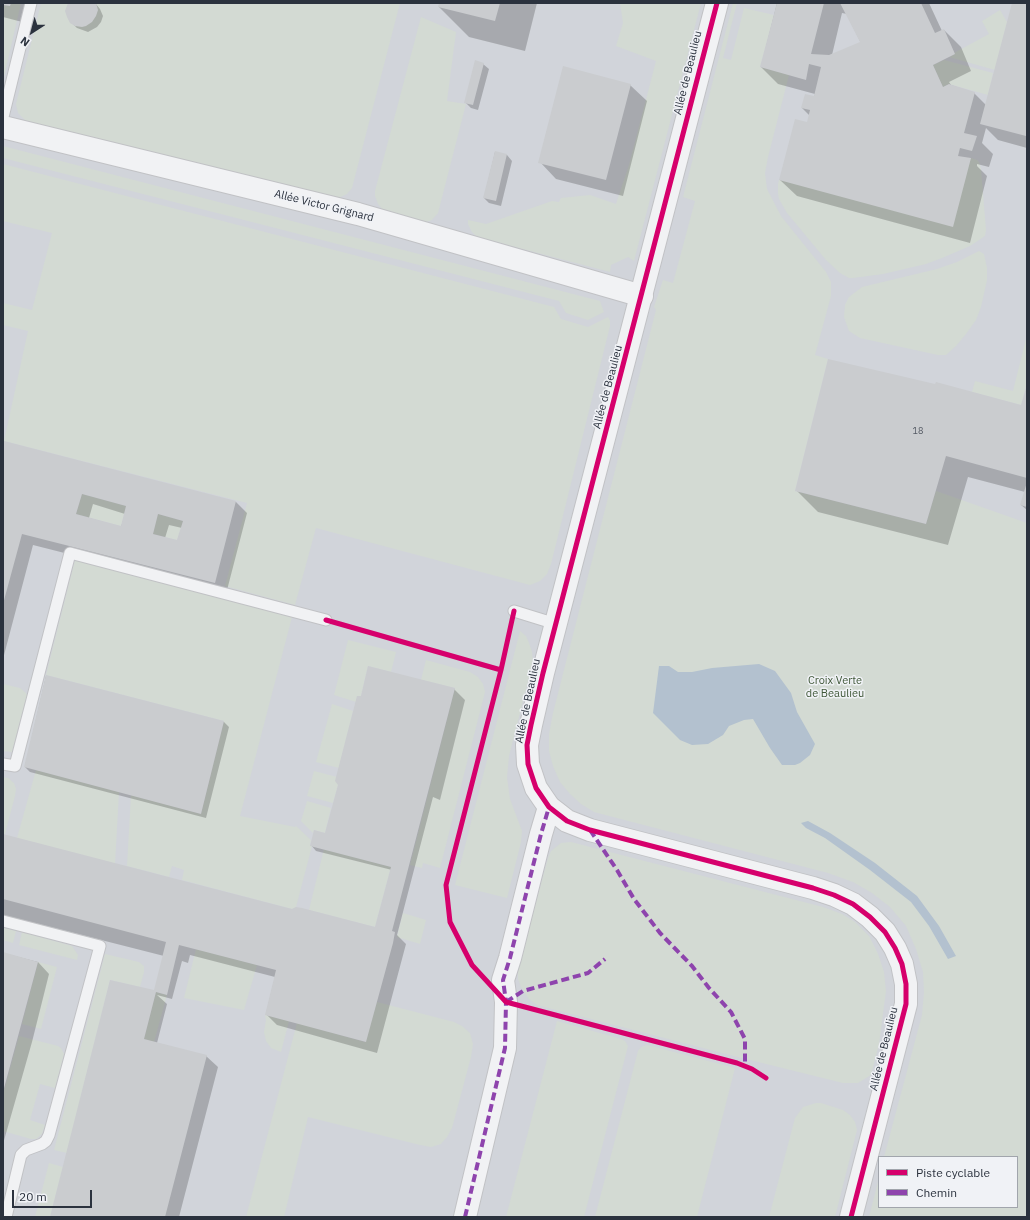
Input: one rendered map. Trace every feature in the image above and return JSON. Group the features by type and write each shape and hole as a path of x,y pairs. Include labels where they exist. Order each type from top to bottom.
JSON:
{"street":[{"name":"Allée de Beaulieu","path":"717,3 556,624 531,725 527,745 528,764 536,788 549,807 567,820 590,830 813,888 834,895 853,904 870,917 885,932 902,964 906,984 906,1004 851,1217"},
{"name":"Allée Victor Grignard","path":"3,127 358,214 642,296"},
{"path":"465,1217 505,1048 506,1002 503,980 549,807"}],"lane":[{"path":"3,117 31,3"},
{"path":"3,764 15,766 70,553 326,620"},
{"path":"514,611 556,624"},
{"path":"3,921 100,946 49,1135 46,1141 42,1144 26,1150 21,1155 6,1217"}],"shaded area":[{"path":"3,3 1027,3 1027,1217 3,1217"}],"green space":[{"path":"11,3 21,3 3,81 3,5 10,6"},
{"path":"41,3 400,3 352,188 347,194 338,198 26,121 18,113 16,104"},
{"path":"620,3 701,3 634,261 628,257 611,265 610,272 477,237 472,232 468,224 468,220 486,224 552,201 559,202 561,198 590,195 616,204 629,165 656,61 616,46 623,23"},
{"name":"Croix Verte de Beaulieu","path":"733,3 737,3 723,58 731,60 744,8 774,15 760,67 789,75 768,157 765,173 767,189 781,216 826,272 831,282 831,296 815,355 828,359 795,491 926,524 936,491 1027,523 1027,1217 869,1217 878,1182 878,1208 1018,1208 1018,1156 884,1156 922,1015 924,992 923,972 916,949 906,926 890,907 872,893 853,882 828,873 594,812 581,804 570,794 560,782 553,766 549,751 549,734 553,713 656,310 654,307 663,280 673,283 695,201 683,197"},
{"path":"1000,10 1007,22 995,70 949,57 989,34 982,21"},
{"path":"421,17 456,32 447,101 466,104 438,213 432,220 424,223 385,212 378,204 375,196 375,191"},
{"path":"944,60 993,73 988,95 949,84 943,87 933,65"},
{"path":"3,146 600,301 604,312 588,320 566,313 559,301 3,158"},
{"path":"971,158 979,162 981,169 986,230 985,236 970,246 926,264 883,274 849,278 840,273 826,260 787,213 779,199 779,180"},
{"path":"3,164 554,307 561,319 588,327 608,317 610,326 551,564 547,574 540,581 530,585 316,528 295,605 225,586 247,503 4,441 28,331 3,325 3,303 32,310 52,233 3,221"},
{"path":"979,251 984,254 987,268 987,280 981,307 976,320 966,334 946,355 938,355 860,338 849,331 844,317 845,305 849,297 862,287 937,269 957,262"},
{"path":"1027,335 1027,383 1021,405 972,392 975,381 1013,391"},
{"path":"82,494 126,506 121,526 76,514"},
{"path":"158,514 183,521 177,540 153,534"},
{"path":"75,560 292,617 240,816 296,826 311,840 310,845 312,846 296,907 292,909 182,880 184,870 172,866 169,877 127,866 131,795 201,814 224,721 46,675"},
{"path":"520,631 526,636 529,643 533,662 509,756 507,777 510,799 522,831 521,842 507,898 455,885"},
{"path":"348,640 396,652 391,672 368,666 361,696 357,696 356,702 334,695"},
{"path":"426,660 470,672 478,677 483,684 485,692 440,868 423,863 422,868 410,865 455,688 421,680"},
{"path":"3,684 20,688 26,693 27,696 12,752 3,751"},
{"path":"332,704 353,711 339,768 316,762"},
{"path":"36,770 119,792 115,864 17,838"},
{"path":"314,771 337,777 338,785 333,803 307,796"},
{"path":"3,777 8,778 14,783 16,789 5,834 3,834"},
{"path":"307,801 331,808 325,833 314,830 313,833 301,821"},
{"path":"571,842 823,907 842,914 855,922 869,936 878,954 884,972 886,991 879,1044 871,1075 858,1083 843,1083 537,1005 529,999 521,987 518,979 518,969 548,858 551,851 561,843"},
{"path":"324,849 391,867 375,927 309,910"},
{"path":"403,913 426,920 420,944 397,937"},
{"path":"3,928 16,931 13,943 3,940"},
{"path":"22,932 72,946 78,955 77,960 19,945"},
{"path":"196,949 257,965 244,1010 184,998"},
{"path":"105,954 139,962 144,966 144,972 140,987 110,980 67,1153 54,1150"},
{"path":"38,962 57,967 41,1029 22,1024"},
{"path":"156,992 167,995 154,1042 144,1039"},
{"path":"377,1002 454,1022 462,1026 470,1033 473,1044 471,1057 452,1128 447,1137 441,1144 431,1147 308,1117 284,1217 246,1217 297,1023 365,1042"},
{"path":"265,1015 289,1021 281,1052 271,1048 266,1041 264,1032 266,1020"},
{"path":"557,1021 621,1039 625,1041 628,1046 584,1217 506,1217"},
{"path":"19,1036 58,1046 64,1054 55,1088 40,1084 30,1120 45,1125 42,1134 36,1139 3,1131 3,1094"},
{"path":"647,1045 735,1068 697,1217 595,1217 638,1051 641,1047"},
{"path":"821,1103 843,1110 850,1115 855,1122 857,1130 835,1217 769,1217 795,1118 803,1107"},
{"path":"49,1163 63,1167 50,1217 35,1217"}],"water":[{"path":"759,664 775,671 791,693 797,712 815,744 810,755 800,763 795,765 782,765 753,719 744,720 729,726 723,735 708,744 692,745 680,740 653,713 659,666 669,666 678,672 692,672 712,668"},
{"path":"808,821 830,833 875,863 917,896 939,926 956,956 948,959 929,926 911,902 870,870 825,838 806,828 801,823"}],"building":[{"path":"3,3 11,3 10,6 3,5"},
{"path":"68,3 96,3 98,10 96,16 92,22 86,26 75,26 70,23 65,11"},
{"path":"439,3 500,3 495,21 438,7"},
{"path":"777,3 824,3 811,54 829,55 860,42 840,3 921,3 935,33 944,29 955,54 933,65 943,87 949,84 975,92 964,133 977,136 972,151 960,148 958,156 971,158 953,227 779,180 795,119 807,122 810,110 801,108 805,94 814,96 821,67 809,64 806,80 760,67"},
{"path":"1012,3 1027,3 1026,136 980,124"},
{"path":"475,60 484,63 473,105 464,103"},
{"path":"563,66 631,84 606,180 538,163"},
{"path":"495,151 507,154 496,201 483,198"},
{"path":"828,359 935,384 936,382 1021,405 1027,385 1027,478 946,456 926,524 795,491"},
{"path":"4,441 236,501 215,583 22,534 3,604","holes":["82,494 126,506 121,526 76,514","158,514 183,521 177,540 153,534"]},
{"path":"1027,482 1027,507 1020,505"},
{"path":"368,666 455,688 392,931 395,932 393,943 366,1042 265,1015 276,970 179,945 167,995 156,992 144,1039 207,1055 165,1217 50,1217 110,980 154,990 166,942 3,899 3,834 292,909 296,907 302,908 375,927 391,867 310,846 314,830 325,833 338,785 335,781 357,696 361,696"},
{"path":"46,675 224,721 201,814 24,767"},
{"path":"3,952 38,962 3,1092"}],"marked path":[{"path":"465,1217 505,1048 506,1002 503,980 549,807"},
{"path":"590,830 617,870 634,899 660,933 692,966 709,988 731,1012 745,1039 745,1066"},
{"path":"506,1002 523,991 588,973 605,959"}],"cycle path":[{"path":"717,3 543,673 527,745 528,764 536,788 549,807 567,821 590,830 813,888 834,895 853,904 870,917 885,932 895,948 902,964 906,984 906,1004 851,1217"},
{"path":"514,611 501,670 446,885 450,922 472,965 506,1002 737,1063 752,1069 766,1078"},
{"path":"326,620 501,670"}]}
